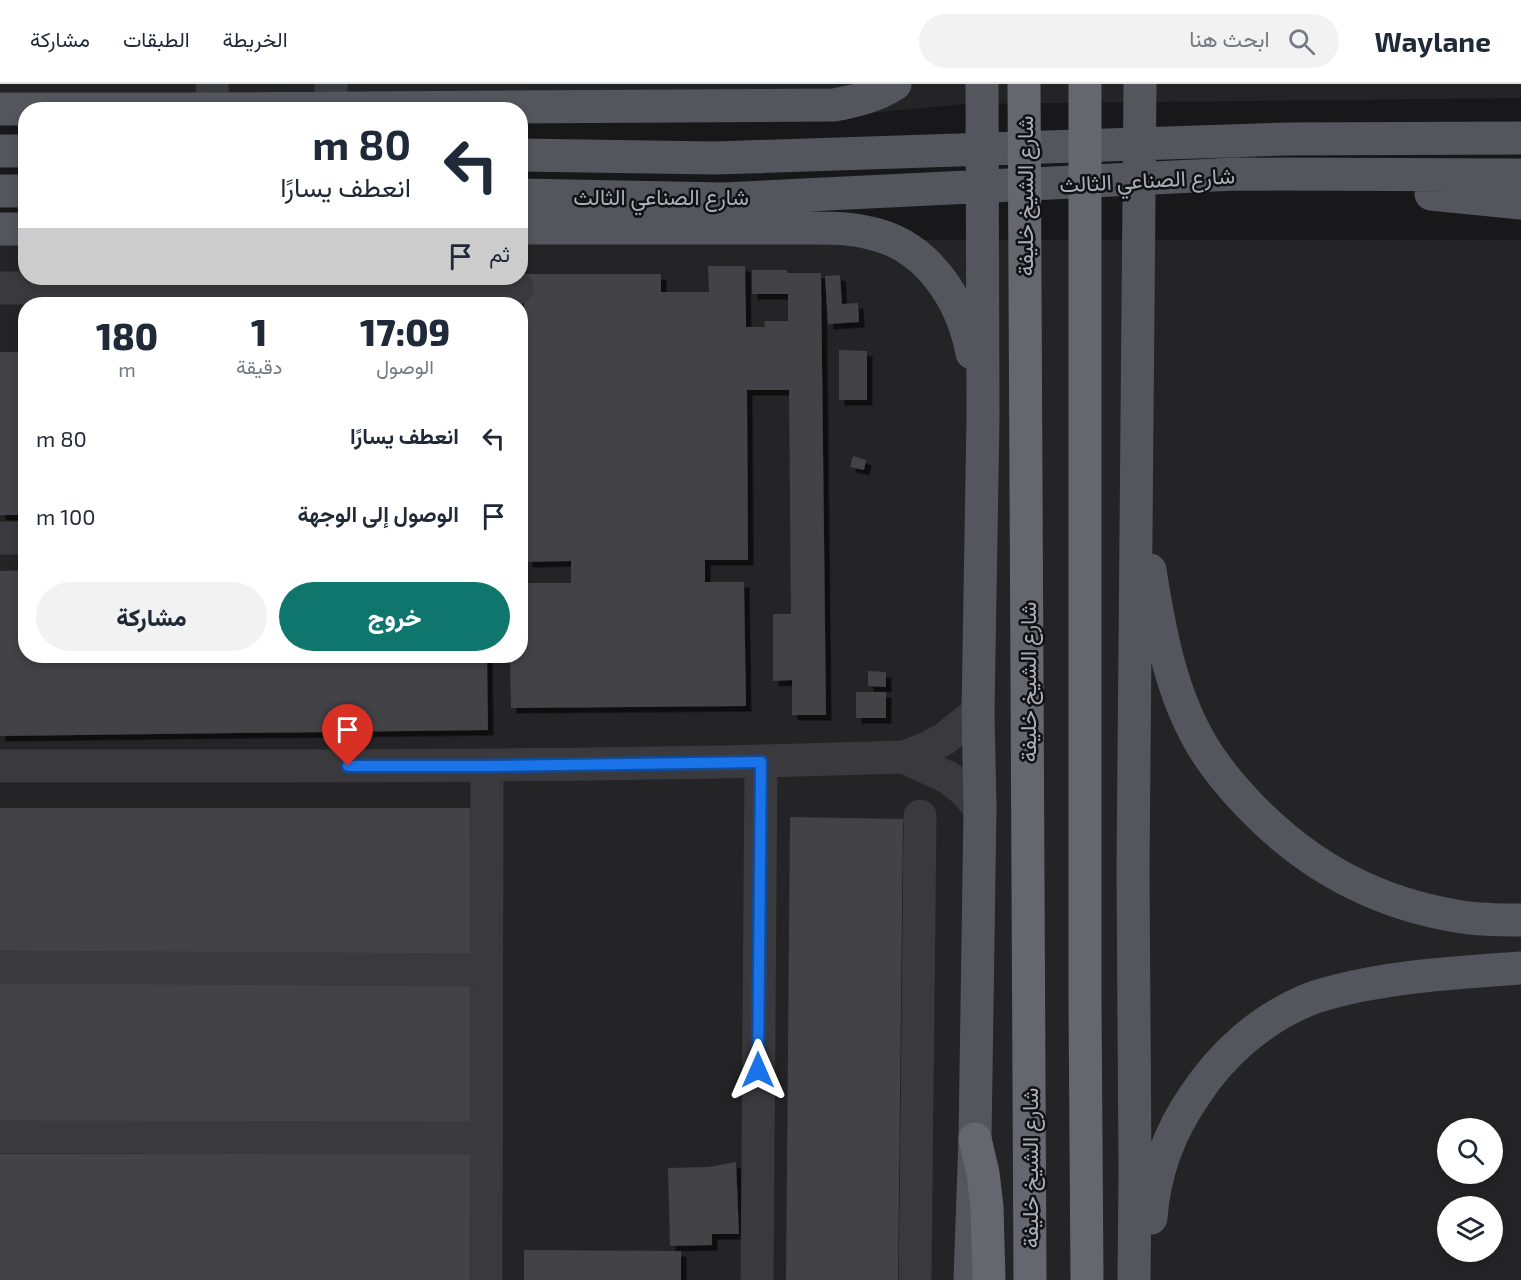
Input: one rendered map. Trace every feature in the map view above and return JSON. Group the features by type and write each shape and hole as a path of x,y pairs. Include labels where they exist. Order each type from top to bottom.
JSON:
{"highway":[{"name":"شارع الشيخ خليفة","path":"1024,84 1030,1280"},
{"path":"1085,84 1084,942 1087,1280"},
{"path":"975,1139 985,1184 989,1280"}],"main road":[{"path":"277,102 331,96 834,105 860,100 885,91 895,84"},
{"path":"970,1280 975,1139 980,808 978,712 983,417 982,84"},
{"path":"1134,1280 1133,869 1140,84"},
{"path":"0,109 18,109"},
{"path":"1286,139 1341,126 1392,119 1521,115"},
{"name":"شارع الصناعي الثالث","path":"528,155 715,158 1286,139 1521,138"},
{"path":"0,152 18,151"},
{"path":"1235,174 1521,203"},
{"name":"شارع الصناعي الثالث","path":"528,195 724,199 1235,174 1521,175"},
{"path":"0,191 18,191"},
{"path":"528,228 835,228 872,233 896,242 918,256 937,273 952,295 970,341 983,417"},
{"path":"0,229 18,229"},
{"path":"1136,510 1147,548 1162,635 1180,698 1208,755 1230,784 1267,824 1309,858 1357,886 1409,906 1464,918 1521,920"},
{"path":"1150,1280 1152,1201 1162,1162 1184,1111 1206,1078 1234,1048 1269,1021 1305,1001 1342,990 1422,975 1521,968"}],"street":[{"path":"212,84 213,102"},
{"path":"0,288 517,290"},
{"path":"0,538 18,538"},
{"path":"0,766 487,766 761,762 904,757 944,739 978,712"},
{"path":"904,757 949,778 980,808"},
{"path":"757,1280 761,762"},
{"path":"486,1280 487,766"},
{"path":"915,1280 920,816"},
{"path":"0,967 486,970"},
{"path":"0,1137 486,1138"}],"shaded area":[{"path":"0,84 1521,84 1521,98 964,104 807,119 528,116 528,102 18,102 18,111 0,111"},
{"path":"0,239 18,239 18,285 528,285 528,240 1521,240 1521,1280 0,1280"}],"building":[{"path":"708,266 745,266 746,327 765,327 764,321 788,321 788,294 752,294 752,270 821,273 826,715 792,715 792,680 773,681 773,614 791,614 789,390 747,390 748,560 705,560 705,582 744,582 746,706 511,708 510,663 528,663 528,583 571,583 571,561 528,562 528,297 524,297 524,285 528,285 528,274 661,274 661,292 709,292"},
{"path":"840,275 842,304 858,303 859,322 828,324 825,276"},
{"path":"839,350 867,351 867,400 839,400"},
{"path":"0,352 18,352 18,515 0,515"},
{"path":"853,456 866,460 864,470 850,467"},
{"path":"18,570 18,663 487,663 488,730 0,736 0,571"},
{"path":"868,671 886,672 886,687 868,686"},
{"path":"856,692 886,692 886,718 856,718"},
{"path":"0,808 470,808 473,958 0,957"},
{"path":"790,817 903,819 898,1280 786,1280"},
{"path":"470,981 472,1127 0,1130 0,982"},
{"path":"0,1154 471,1154 471,1280 0,1280"},
{"path":"736,1162 739,1234 712,1234 712,1245 670,1246 668,1168 709,1167"},
{"path":"524,1250 681,1251 681,1280 524,1280"}],"route":[{"path":"348,766 761,762 758,1070"}]}
